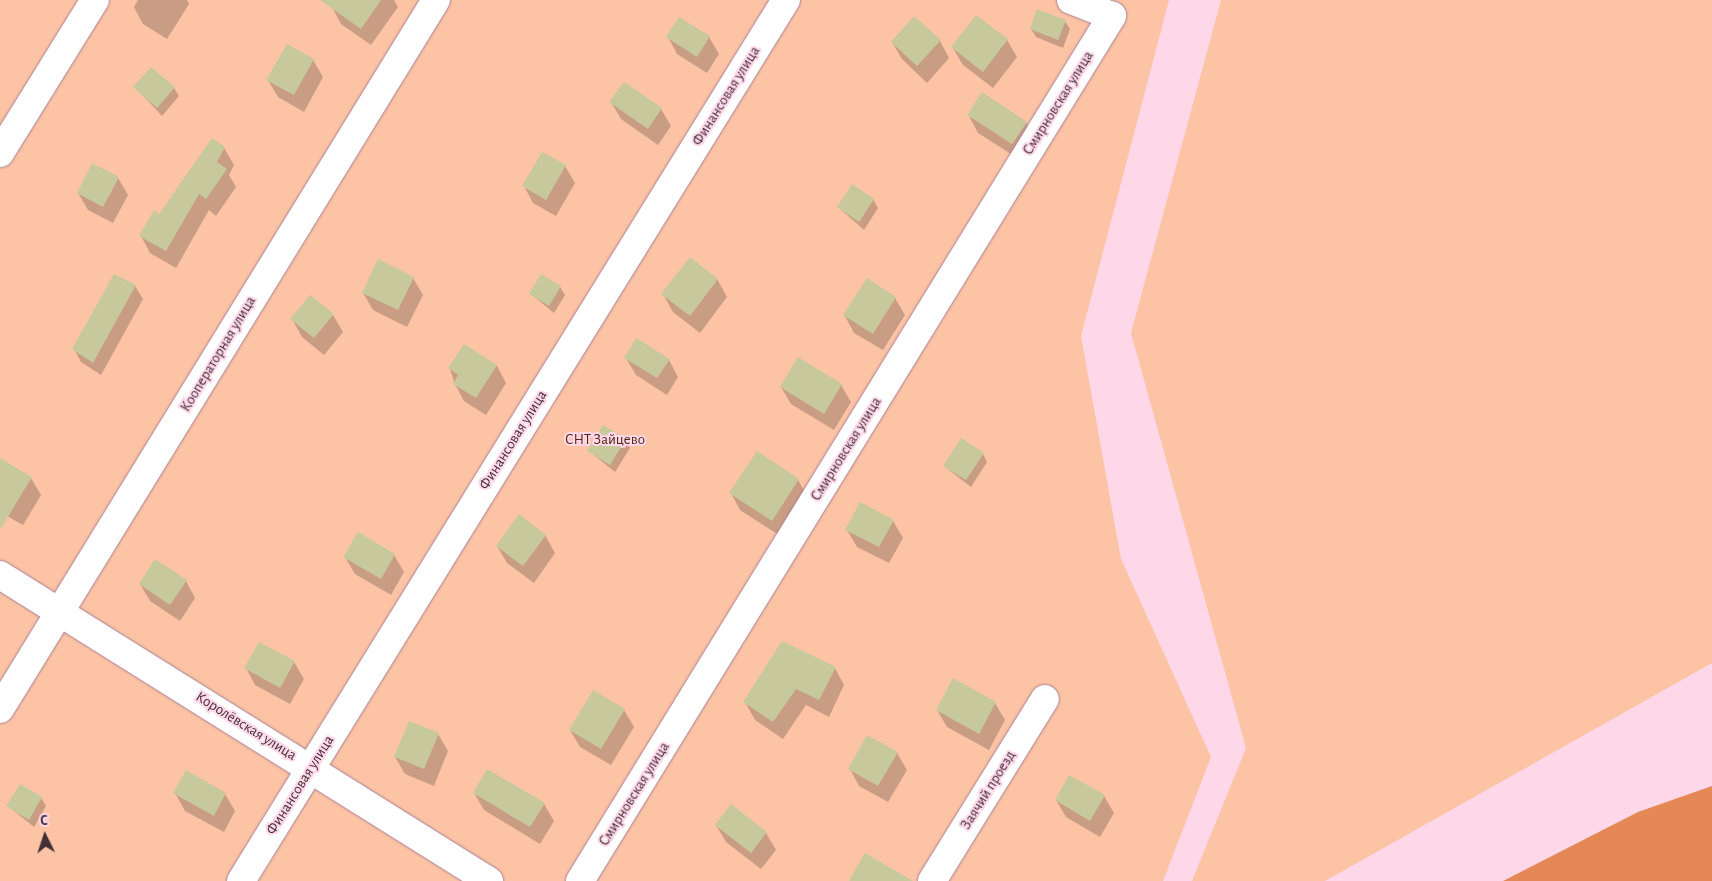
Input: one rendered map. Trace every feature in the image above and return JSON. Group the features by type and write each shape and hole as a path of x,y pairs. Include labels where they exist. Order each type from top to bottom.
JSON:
{"street":[{"path":"0,154 95,0"},
{"name":"Кооператорная улица","path":"0,709 436,0"},
{"name":"Финансовая улица","path":"241,881 786,0"},
{"name":"Смирновская улица","path":"580,881 1112,16 1071,0"},
{"name":"Королёвская улица","path":"0,575 61,610 489,881"},
{"name":"Заячий проезд","path":"932,881 1044,699"}],"green space":[{"name":"СНТ Зайцево","path":"0,0 1169,0 1081,336 1121,559 1211,757 1163,881 0,881"},
{"path":"1221,0 1712,0 1712,663 1325,881 1192,881 1246,748 1131,333"}],"shaded area":[{"path":"1712,786 1712,881 1503,881 1638,812"}],"building":[{"path":"320,0 381,0 361,29"},
{"path":"1037,9 1066,20 1058,40 1030,29"},
{"path":"976,15 1008,39 983,72 951,47"},
{"path":"914,16 941,40 917,66 891,42"},
{"path":"679,17 710,36 697,57 666,37"},
{"path":"287,44 314,59 294,95 266,80"},
{"path":"151,67 175,87 157,108 133,87"},
{"path":"624,82 662,108 648,129 609,102"},
{"path":"982,92 1027,122 1012,144 967,115"},
{"path":"212,138 225,147 217,162 227,169 206,199 199,194 166,251 139,236 154,210 159,214"},
{"path":"542,152 566,165 546,200 522,186"},
{"path":"92,163 119,177 103,207 77,193"},
{"path":"852,184 874,199 859,222 837,207"},
{"path":"690,257 718,279 690,316 661,294"},
{"path":"378,259 414,277 398,310 362,293"},
{"path":"114,274 136,285 93,363 72,349"},
{"path":"541,274 561,286 549,306 529,294"},
{"path":"867,278 896,297 873,334 843,315"},
{"path":"310,295 334,314 314,338 290,319"},
{"path":"636,338 670,359 657,378 624,358"},
{"path":"464,344 497,365 476,398 453,384 458,375 448,368"},
{"path":"798,357 842,384 824,414 780,387"},
{"path":"603,425 626,439 610,465 587,451"},
{"path":"961,438 984,453 966,480 943,466"},
{"path":"757,451 799,479 772,521 729,493"},
{"path":"0,458 32,477 0,530"},
{"path":"860,502 894,520 879,547 845,530"},
{"path":"519,514 546,535 523,566 496,546"},
{"path":"358,532 395,554 381,579 343,557"},
{"path":"155,559 187,580 170,605 139,584"},
{"path":"782,641 836,667 819,700 796,689 773,722 743,702"},
{"path":"259,642 295,661 280,688 244,668"},
{"path":"953,678 996,702 979,734 936,710"},
{"path":"593,690 625,709 601,749 569,730"},
{"path":"409,721 439,733 424,769 394,757"},
{"path":"867,735 898,752 878,786 848,769"},
{"path":"487,769 545,803 530,827 473,793"},
{"path":"186,770 226,793 214,816 173,793"},
{"path":"1069,775 1105,795 1090,821 1055,800"},
{"path":"20,784 42,797 29,820 6,806"},
{"path":"731,804 767,832 751,853 715,825"},
{"path":"865,853 913,881 849,881"}]}
